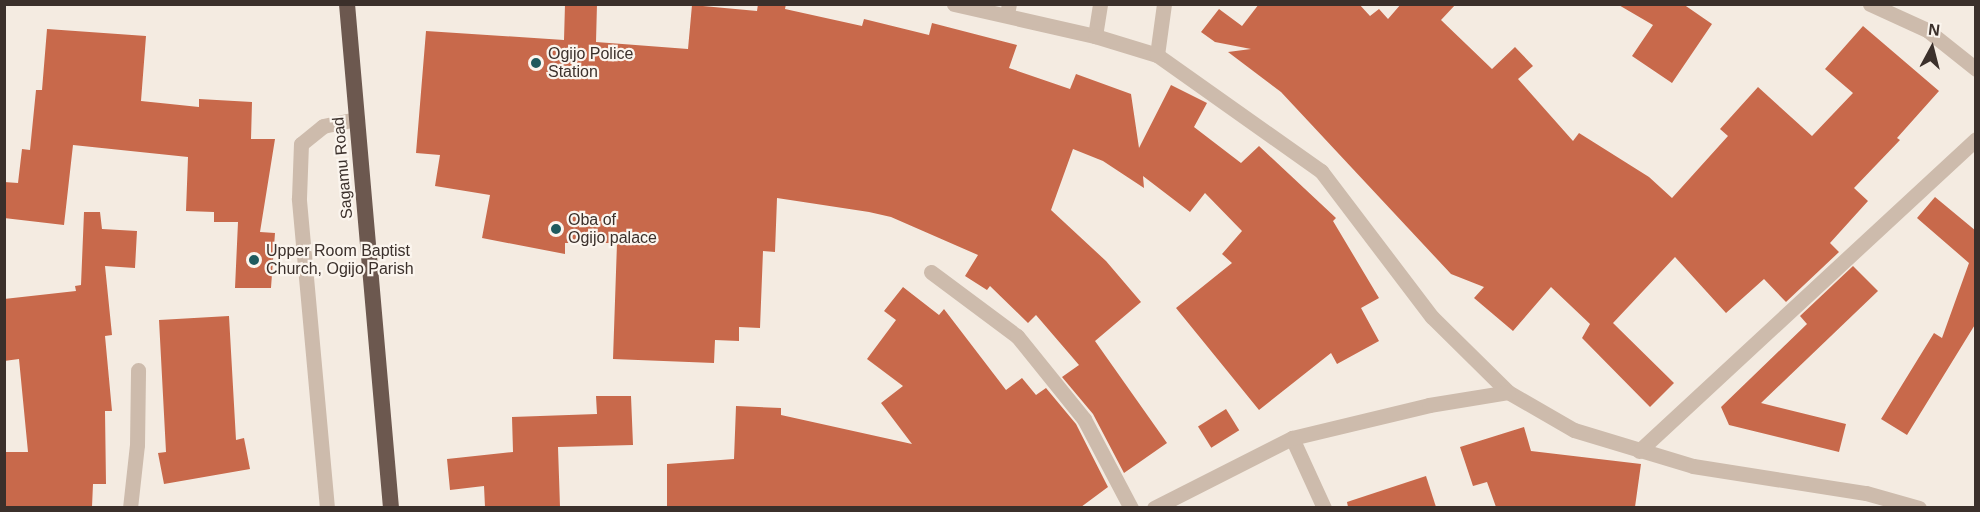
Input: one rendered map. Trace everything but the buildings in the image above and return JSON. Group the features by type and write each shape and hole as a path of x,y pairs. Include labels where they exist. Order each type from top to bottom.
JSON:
{"highway":[{"name":"Sagamu Road","path":"348,4 391,507"}],"street":[{"path":"954,4 1008,9 1157,55 1321,171 1432,317 1508,392 1574,430 1693,466 1866,493 1919,507"},
{"path":"1095,36 1100,4"},
{"path":"1157,55 1164,4"},
{"path":"1870,4 1927,30 1976,69"},
{"path":"327,507 299,198 301,144 323,126 357,119"},
{"path":"1639,451 1976,139"},
{"path":"931,272 1017,336 1084,419 1131,507"},
{"path":"130,507 137,446 138,370"},
{"path":"1154,507 1292,438 1429,405 1508,392"},
{"path":"1292,438 1324,507"}],"place":[{"name":"Ogijo Police Station","path":"536,63"},
{"name":"Oba of Ogijo palace","path":"556,229"},
{"name":"Upper Room Baptist Church, Ogijo Parish","path":"254,260"}]}
